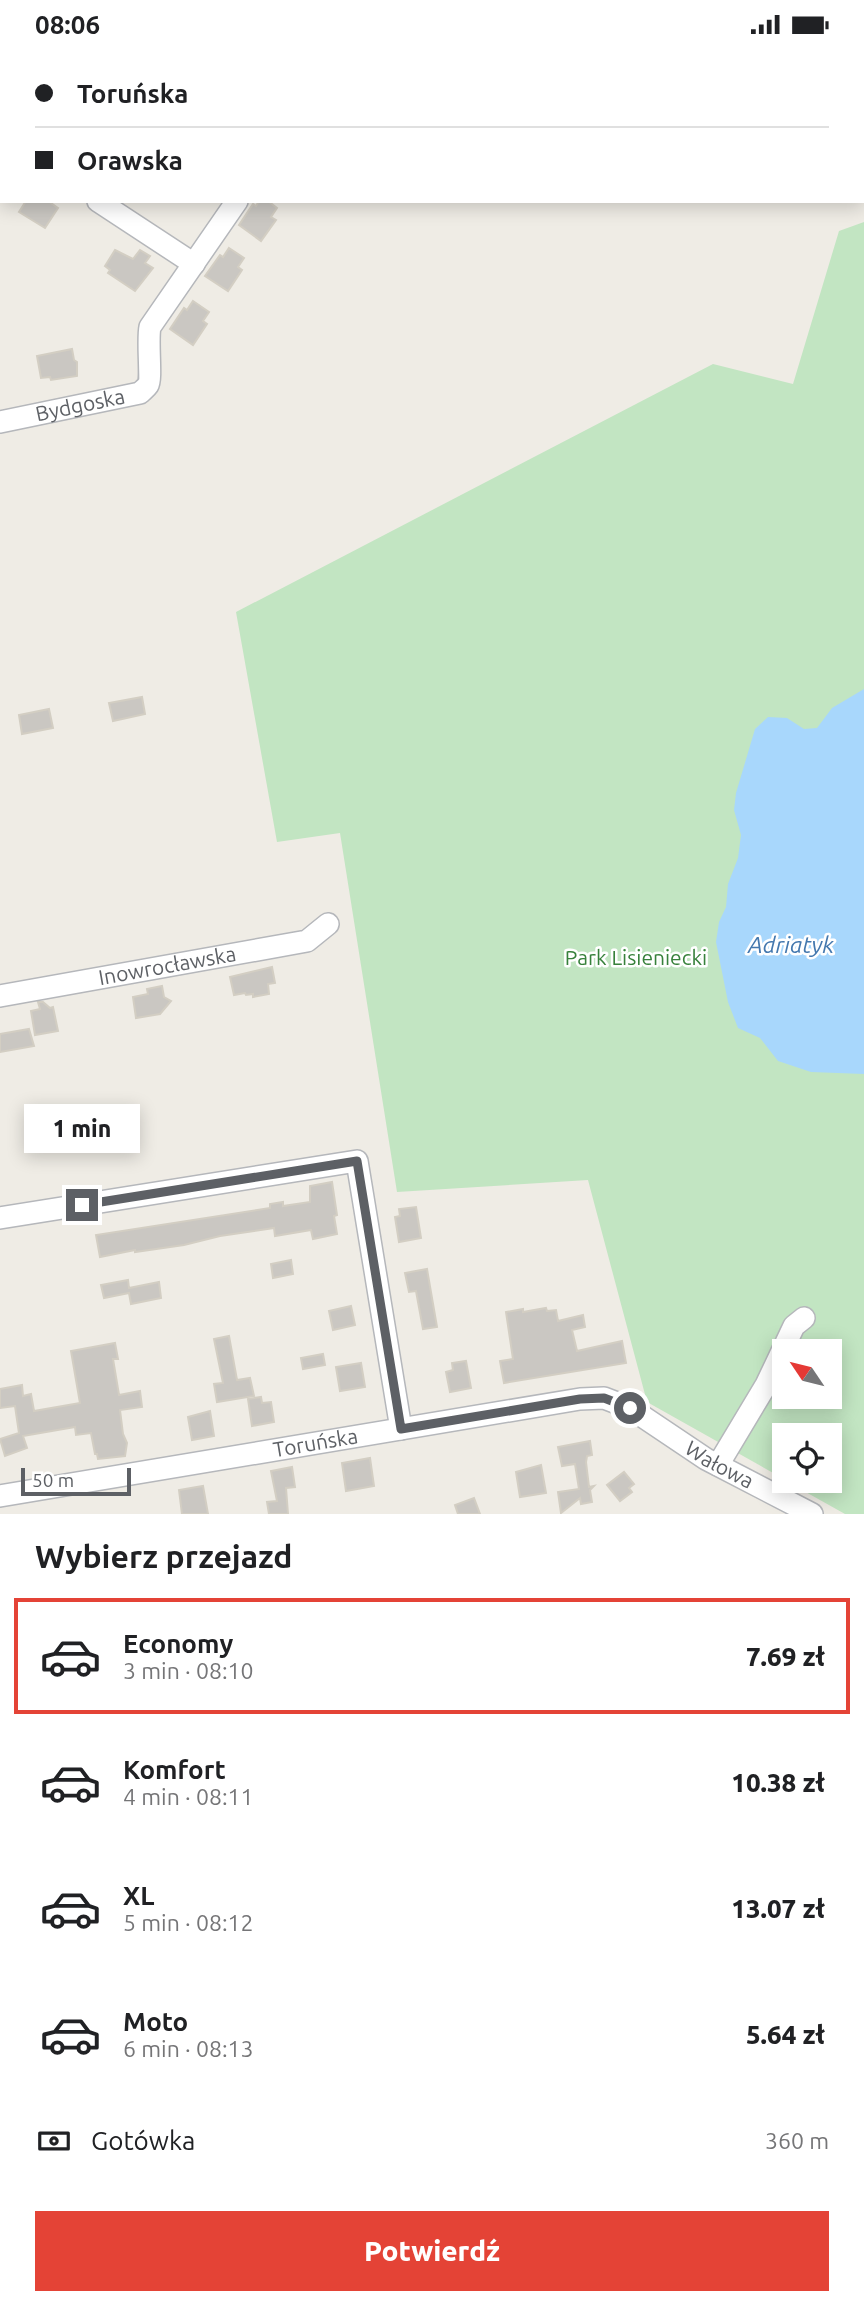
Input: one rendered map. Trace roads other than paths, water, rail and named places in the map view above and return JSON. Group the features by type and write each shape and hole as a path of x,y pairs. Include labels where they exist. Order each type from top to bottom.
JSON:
{"street":[{"path":"101,203 194,264"},
{"name":"Bydgoska","path":"0,422 140,393 149,383 151,375 147,340 150,327 236,203"},
{"name":"Inowrocławska","path":"0,996 307,941 328,924"},
{"path":"0,1218 357,1161 401,1429"},
{"path":"718,1465 771,1381 794,1326 804,1318"},
{"name":"Toruńska","path":"0,1496 580,1399 604,1398 630,1408"},
{"name":"Wałowa","path":"630,1408 718,1465 812,1514"}],"water":[{"name":"Adriatyk","path":"864,689 864,1074 811,1072 778,1061 760,1038 738,1028 728,1002 716,942 719,922 726,907 728,884 738,858 741,835 734,810 736,793 755,729 768,717 787,718 804,729 817,728 832,708"}],"park label":[{"name":"Park Lisieniecki","path":"636,958"}]}
